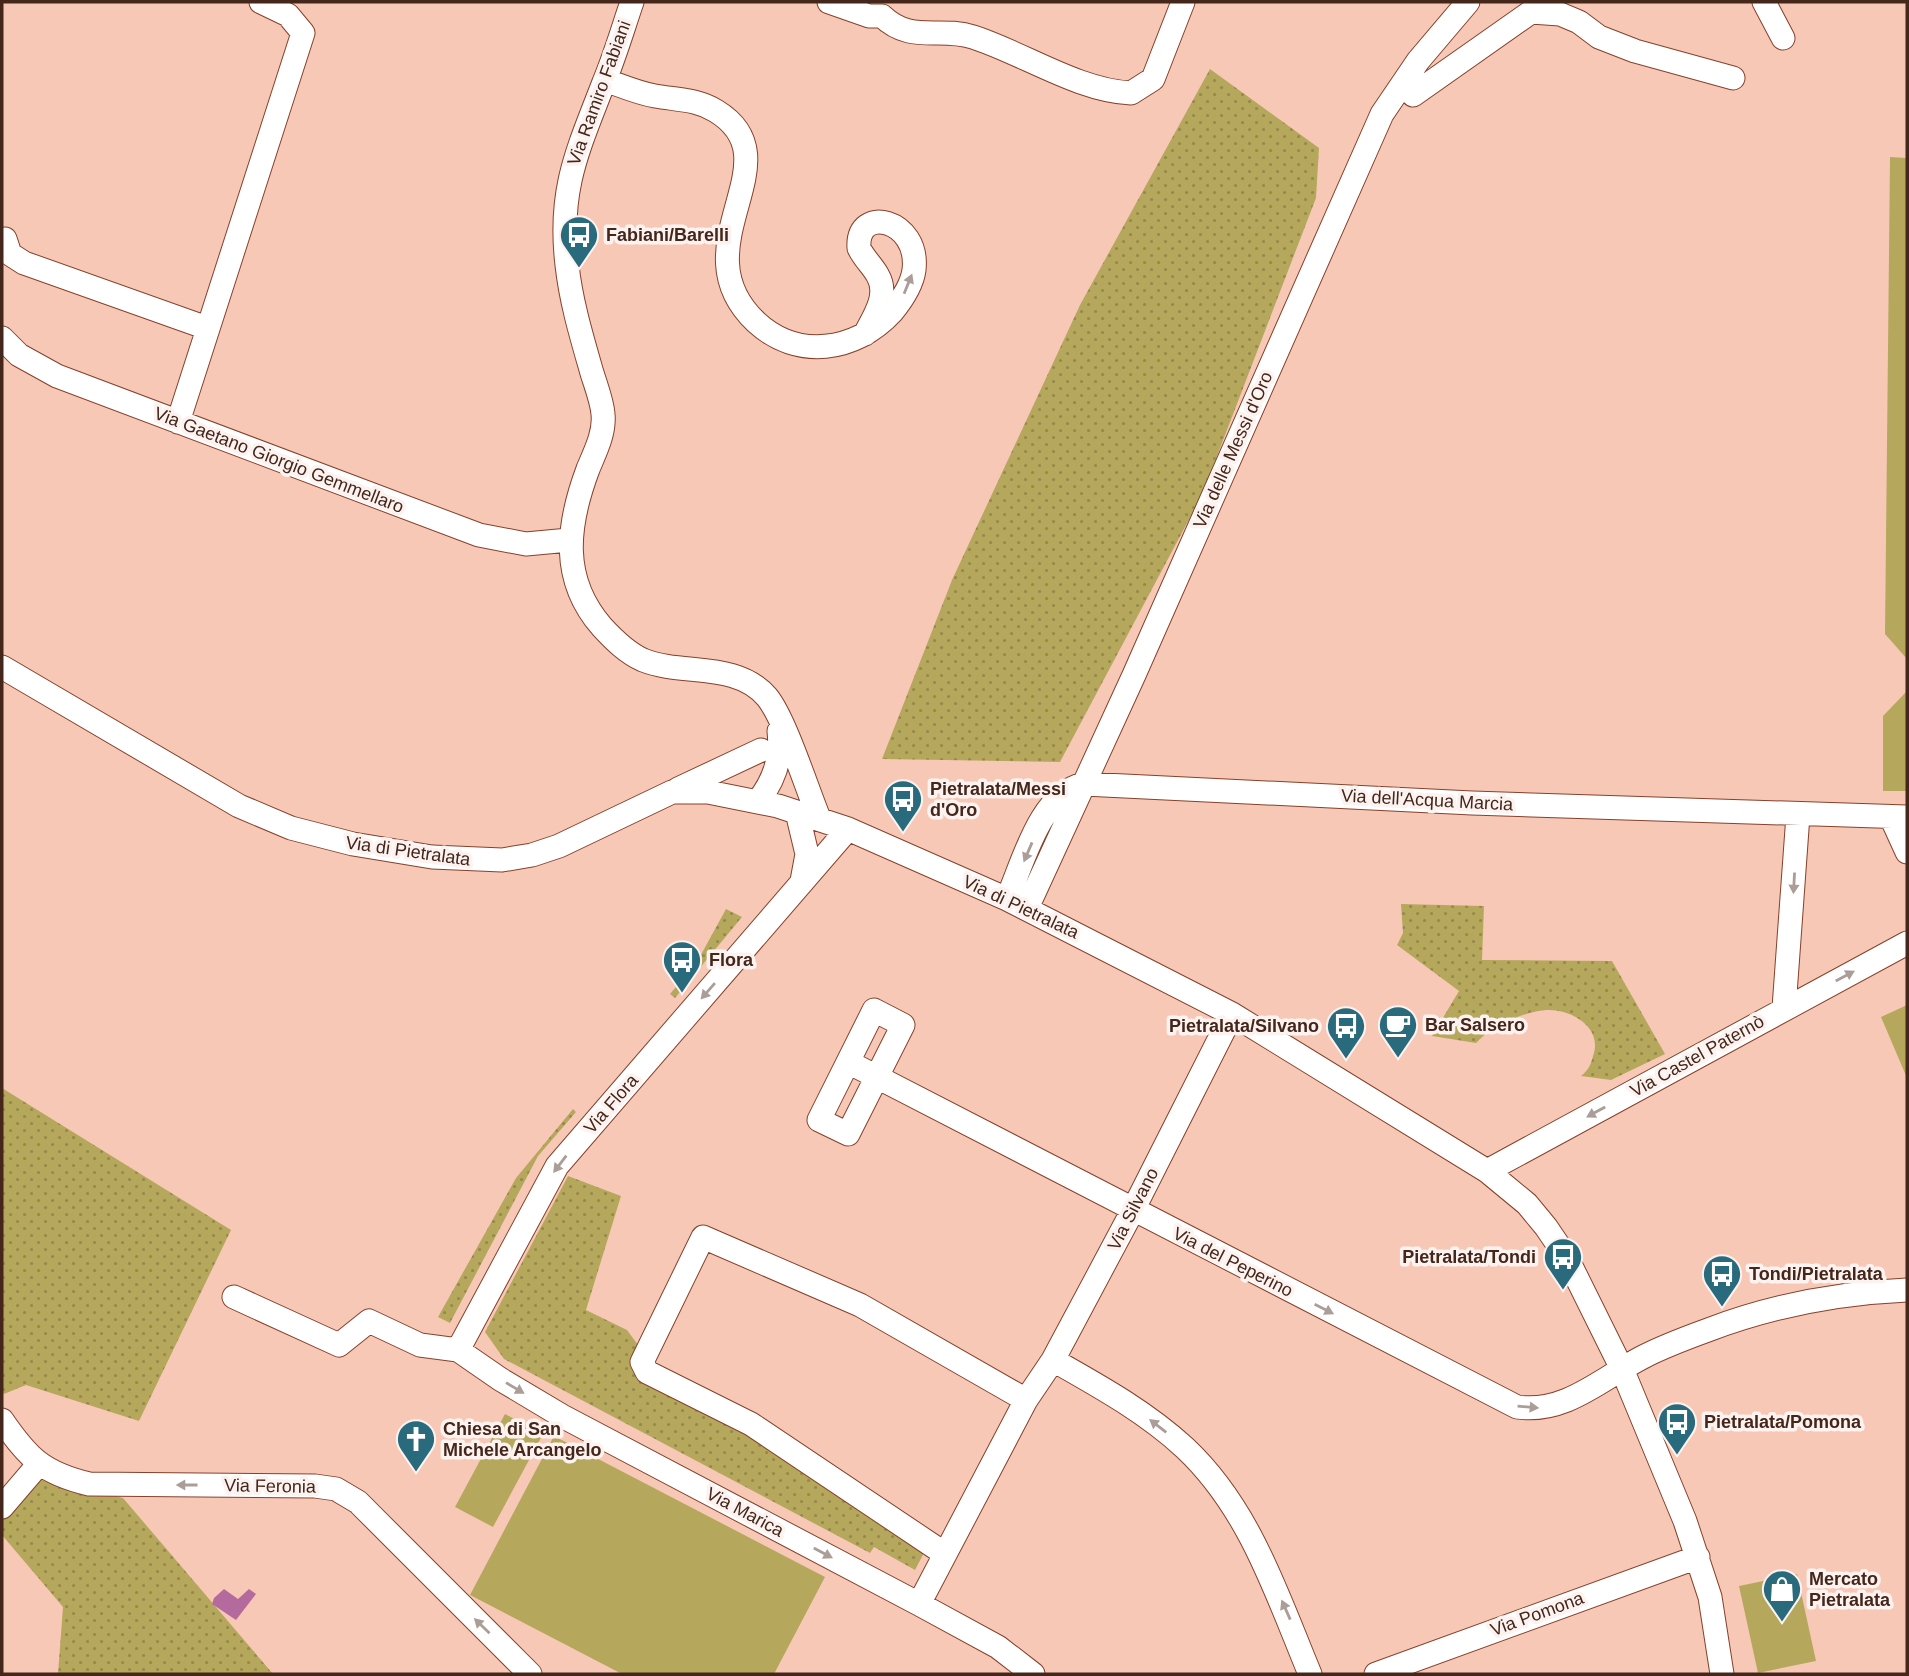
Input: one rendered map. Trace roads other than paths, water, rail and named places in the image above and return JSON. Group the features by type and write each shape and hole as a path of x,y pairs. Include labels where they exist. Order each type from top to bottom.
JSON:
{"street":[{"path":"178,422 303,33 288,15 261,2"},
{"name":"Via Ramiro Fabiani","path":"632,2 605,80 574,155 564,216 567,265 576,313 603,413 601,435 574,509 569,540 571,570 584,602 601,625 628,652 666,666 743,679 766,697 778,721 808,815"},
{"path":"829,2 869,16 884,9 893,27 908,32 974,37 1100,87 1131,93 1153,79 1183,2"},
{"name":"Via delle Messi d'Oro","path":"1084,784 1382,114 1403,83 1468,2"},
{"path":"1764,2 1783,38"},
{"path":"1403,83 1413,94 1531,12 1560,14 1579,22 1599,37 1635,51 1733,78"},
{"path":"605,80 654,96 704,105 735,127 746,150 747,164 725,259 735,293 754,320 785,341 816,348 842,345 865,334"},
{"path":"5,239 10,254 24,263 207,328"},
{"name":"Via Gaetano Giorgio Gemmellaro","path":"2,338 38,368 479,535 526,544 569,540"},
{"name":"Via di Pietralata","path":"2,667 239,806 291,828 353,844 458,860 517,858 559,846 672,792 698,791 758,801 848,829 1017,904 1232,1014 1487,1171 1528,1204 1551,1233 1567,1258 1622,1369 1699,1557 1714,1617 1722,1674"},
{"path":"758,801 755,773 761,750 778,721"},
{"path":"758,801 768,787 779,757 778,721"},
{"path":"672,792 761,750"},
{"path":"1017,904 1084,784"},
{"name":"Via dell'Acqua Marcia","path":"1084,784 1899,817"},
{"path":"801,884 807,854 808,815"},
{"path":"1784,1008 1789,982 1798,815"},
{"path":"1899,817 1907,852"},
{"name":"Via Flora","path":"458,1350 557,1166 848,829"},
{"name":"Via Castel Paternò","path":"1487,1171 1907,943"},
{"path":"874,1010 903,1025 877,1077 848,1134 819,1120 874,1010"},
{"name":"Via Silvano","path":"919,1604 1026,1400 1053,1360 1133,1210 1232,1014"},
{"name":"Via del Peperino","path":"848,1062 1509,1405 1535,1409 1559,1404 1657,1350 1733,1320 1826,1299 1907,1290"},
{"path":"945,1554 751,1424 647,1372 642,1362 703,1237 860,1305 1026,1400"},
{"path":"234,1297 339,1345 369,1321 420,1345 458,1350"},
{"name":"Via Marica","path":"458,1350 562,1416 998,1647 1033,1674"},
{"path":"1053,1360 1141,1413 1185,1448 1215,1481 1270,1573 1310,1674"},
{"name":"Via Feronia","path":"2,1420 38,1465 74,1480 104,1485 303,1485 336,1489 358,1502 530,1674"},
{"path":"2,1507 38,1465"},
{"name":"Via Pomona","path":"1376,1674 1699,1557"}],"place":[{"name":"Fabiani/Barelli","path":"579,269"},
{"name":"Pietralata/Messi d'Oro","path":"903,833"},
{"name":"Flora","path":"682,994"},
{"name":"Bar Salsero","path":"1398,1059"},
{"name":"Pietralata/Silvano","path":"1346,1060"},
{"name":"Pietralata/Tondi","path":"1563,1291"},
{"name":"Tondi/Pietralata","path":"1722,1308"},
{"name":"Pietralata/Pomona","path":"1677,1456"},
{"name":"Chiesa di San Michele Arcangelo","path":"416,1473"},
{"name":"Mercato Pietralata","path":"1782,1623"}]}
